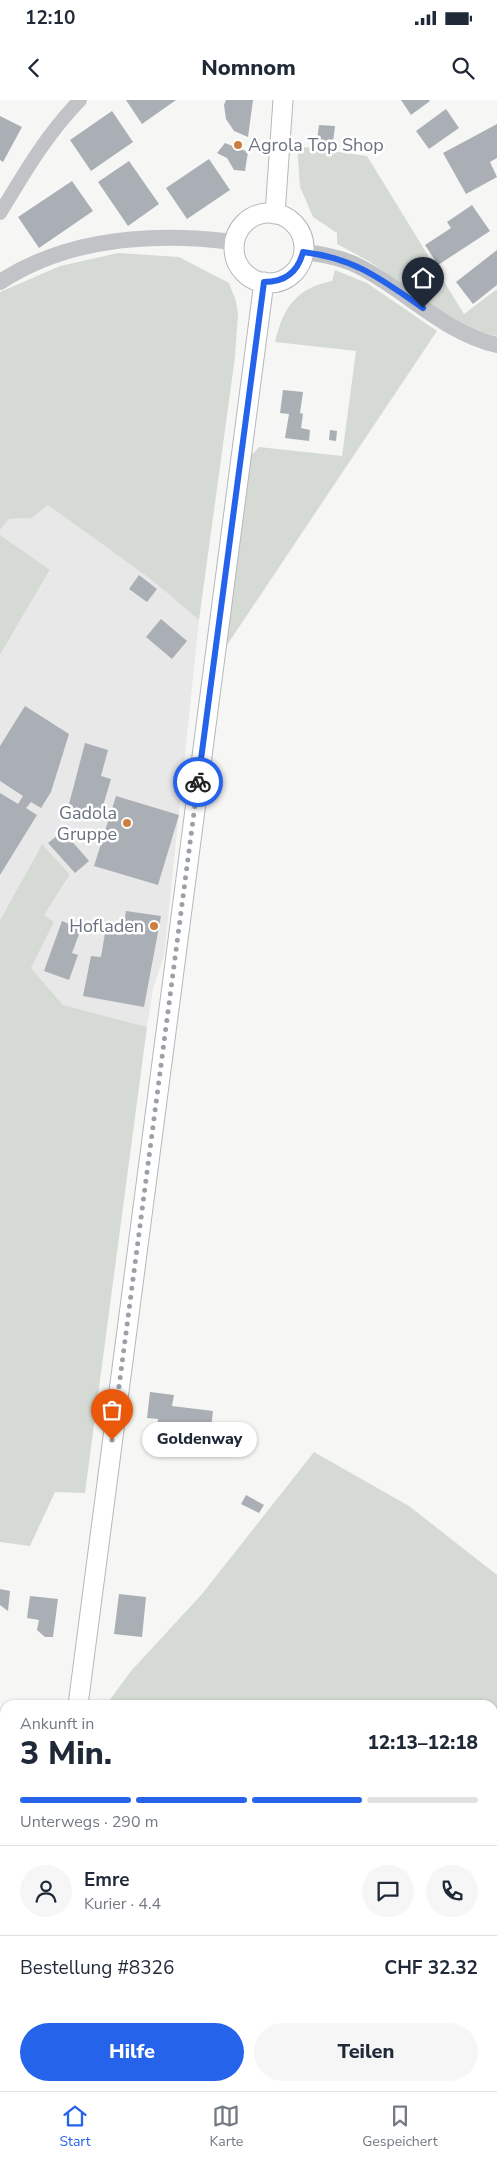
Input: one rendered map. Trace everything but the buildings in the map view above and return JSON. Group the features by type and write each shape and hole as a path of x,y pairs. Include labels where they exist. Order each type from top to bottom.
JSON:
{"main road":[{"path":"275,214 283,100"},
{"path":"275,214 293,223 299,231 303,252 294,272 286,279 264,282 253,279 244,273 234,254 234,242 244,223 253,217 275,214"},
{"path":"79,1700 264,282"}],"street":[{"path":"0,214 41,146 59,121 80,100"},
{"path":"0,282 29,266 54,256 82,247 118,240 175,237 234,242"},
{"path":"303,252 331,256 360,267 455,329 497,345"}],"shaded area":[{"path":"297,146 367,156 464,314 497,289 497,336 482,332 451,317 370,262 337,244 337,233 313,217 300,187"},
{"path":"118,253 179,257 229,283 236,301 238,315 235,357 199,620 153,581 48,505 32,518 9,519 0,530 0,292 60,266"},
{"path":"335,270 367,283 437,331 225,648 249,458 259,447 342,456 356,351 275,342 282,319 293,301 309,289 332,281"},
{"path":"48,505 153,581 199,620 164,956 153,988 147,1027 63,1005 31,968 54,922 44,915 70,876 41,845 0,920 0,655 50,571 0,535 0,530 9,519 32,518"},
{"path":"0,535 50,570 0,655"},
{"path":"42,844 70,875 44,915 54,922 31,968 63,1005 147,1027 85,1493 55,1492 30,1546 0,1542 0,920"},
{"path":"314,1452 409,1506 497,1575 497,1700 110,1700 131,1671 202,1594"}],"way so far":[{"path":"112,1440 198,782"}],"place":[{"name":"Agrola Top Shop","path":"238,145"},
{"name":"Gadola Gruppe","path":"127,823"},
{"name":"Hofladen","path":"154,926"},
{"name":"Goldenway","path":"112,1440"}],"route":[{"path":"198,782 264,282 286,279 294,272 303,252 320,254 360,267 423,308"}]}
